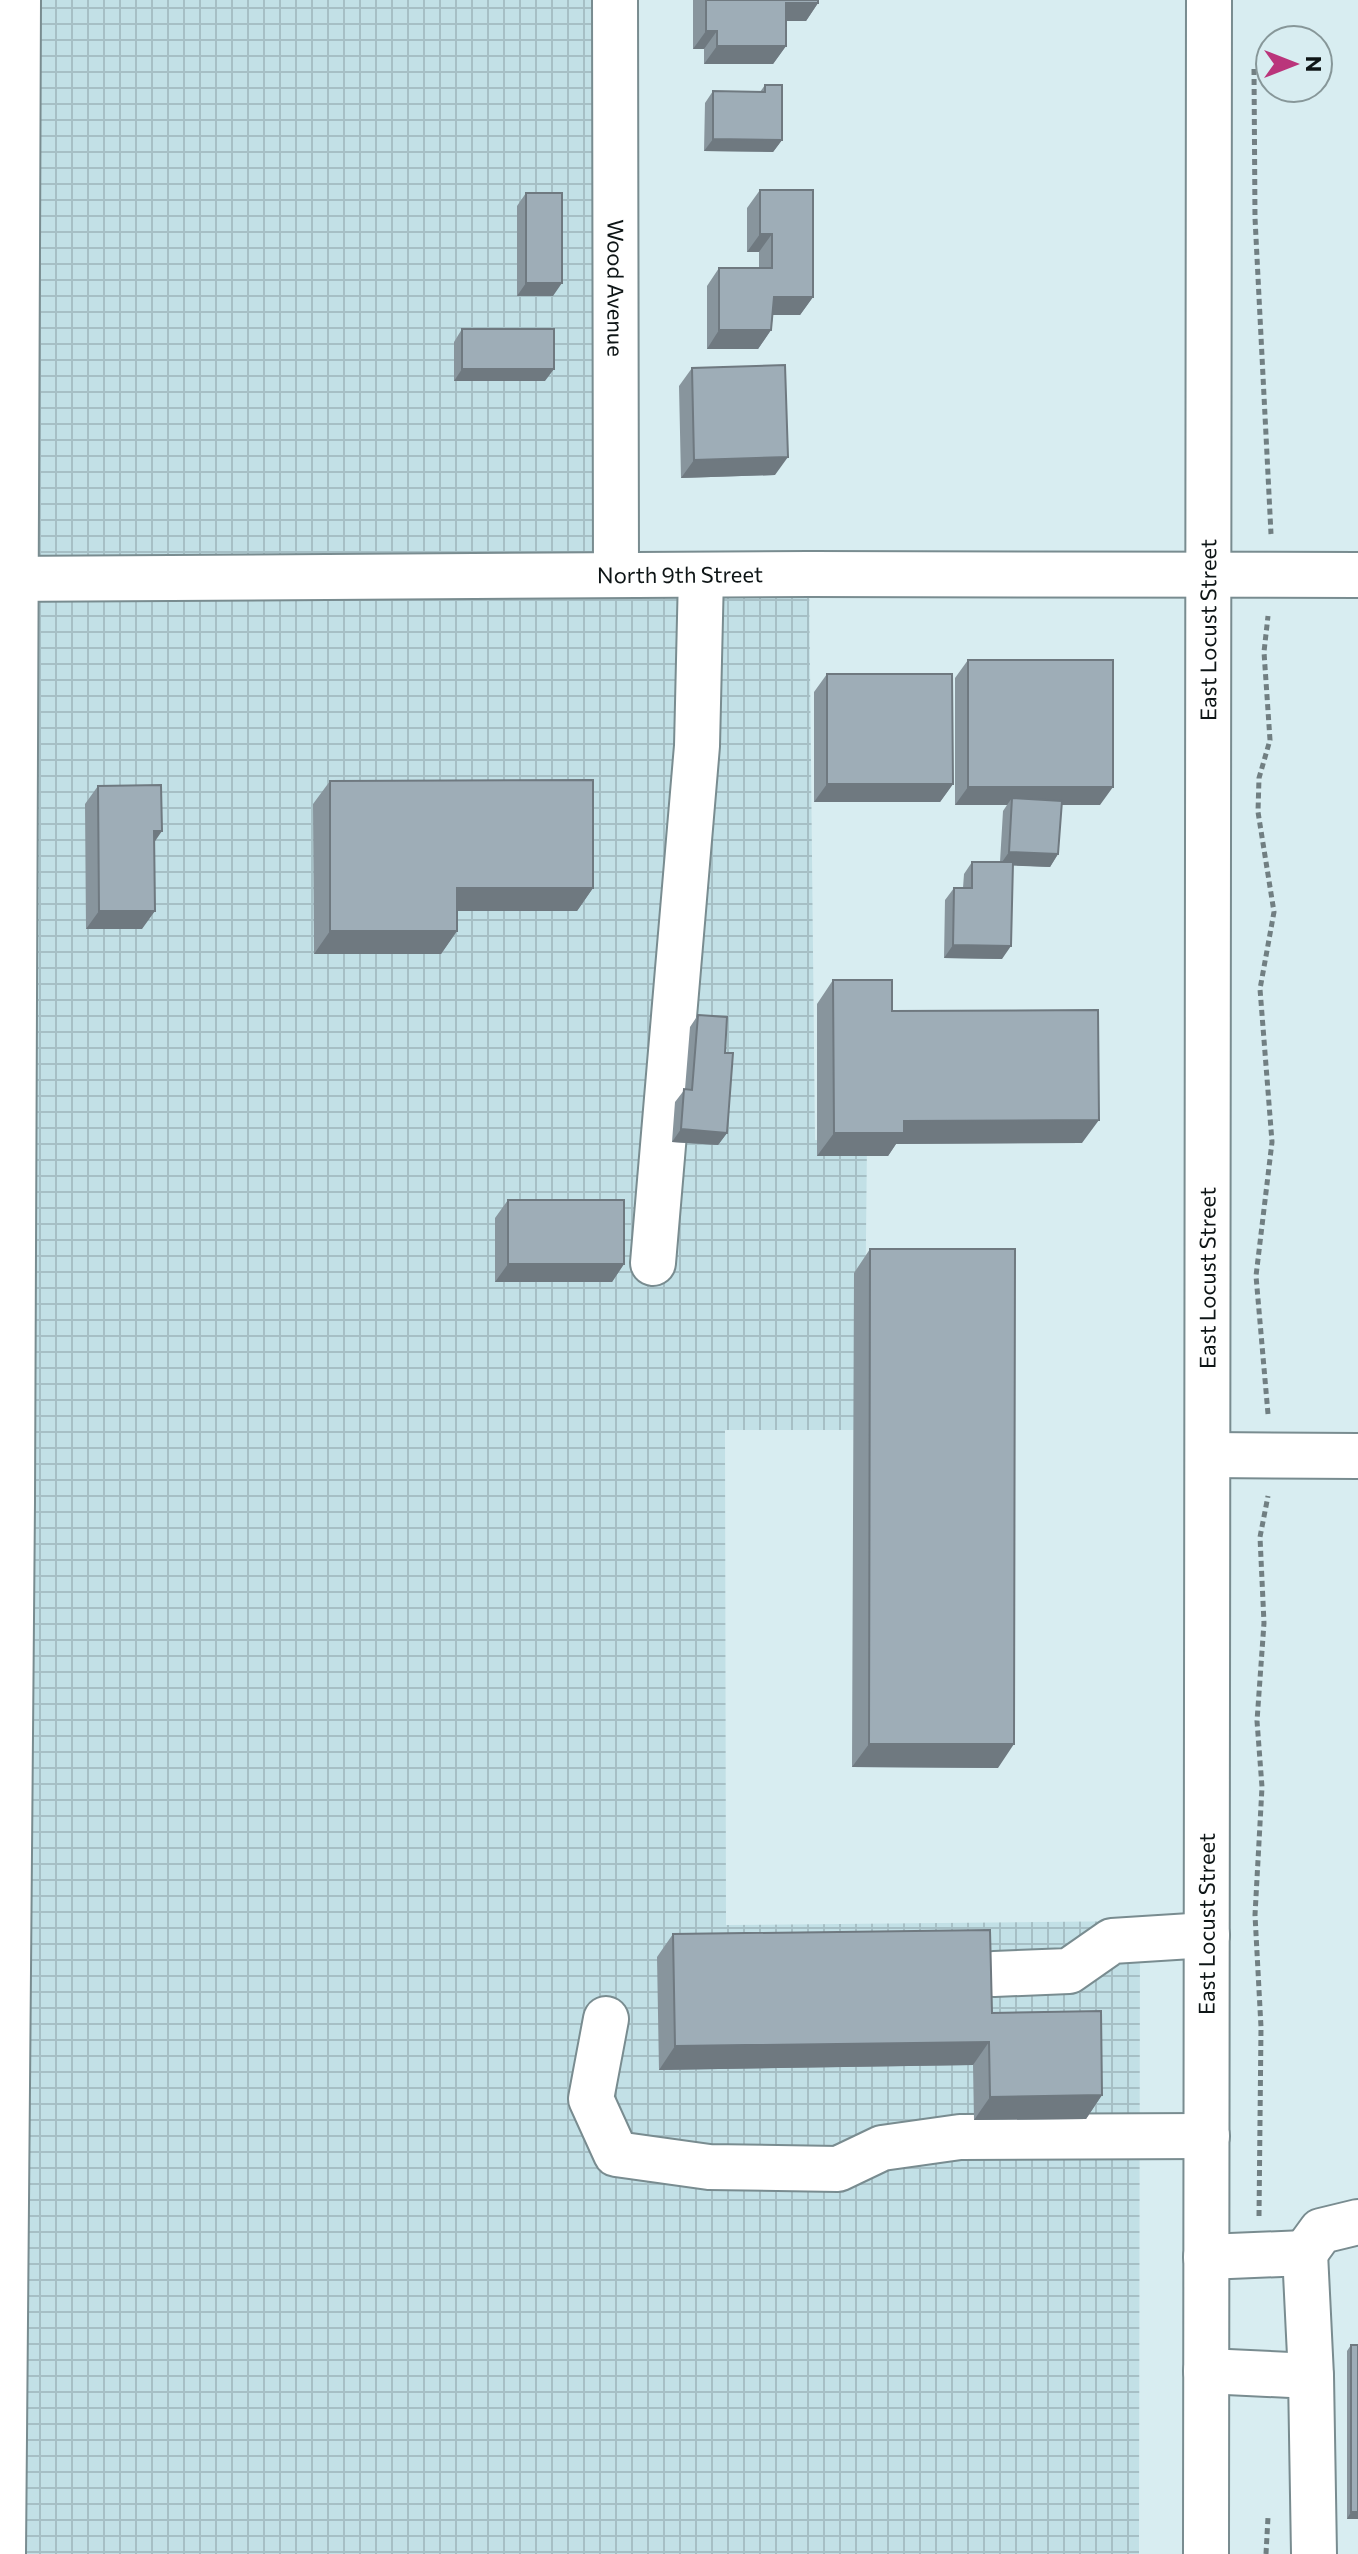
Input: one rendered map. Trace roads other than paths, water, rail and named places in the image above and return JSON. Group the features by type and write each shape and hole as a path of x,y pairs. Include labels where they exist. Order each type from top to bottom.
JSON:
{"street":[{"path":"3,2554 7,579 18,0"},
{"name":"Wood Avenue","path":"615,0 616,575"},
{"name":"East Locust Street","path":"1206,2554 1209,0"},
{"path":"653,1263 697,746 701,575"},
{"name":"North 9th Street","path":"7,579 1358,575"},
{"path":"1208,1455 1358,1456"},
{"path":"994,1974 1069,1971 1112,1941 1207,1935"},
{"path":"606,2019 591,2099 616,2154 709,2167 838,2169 882,2148 960,2137 1207,2136"},
{"path":"1314,2554 1305,2253 1321,2231 1358,2222"},
{"path":"1206,2257 1305,2253"},
{"path":"1206,2371 1311,2376"}]}
